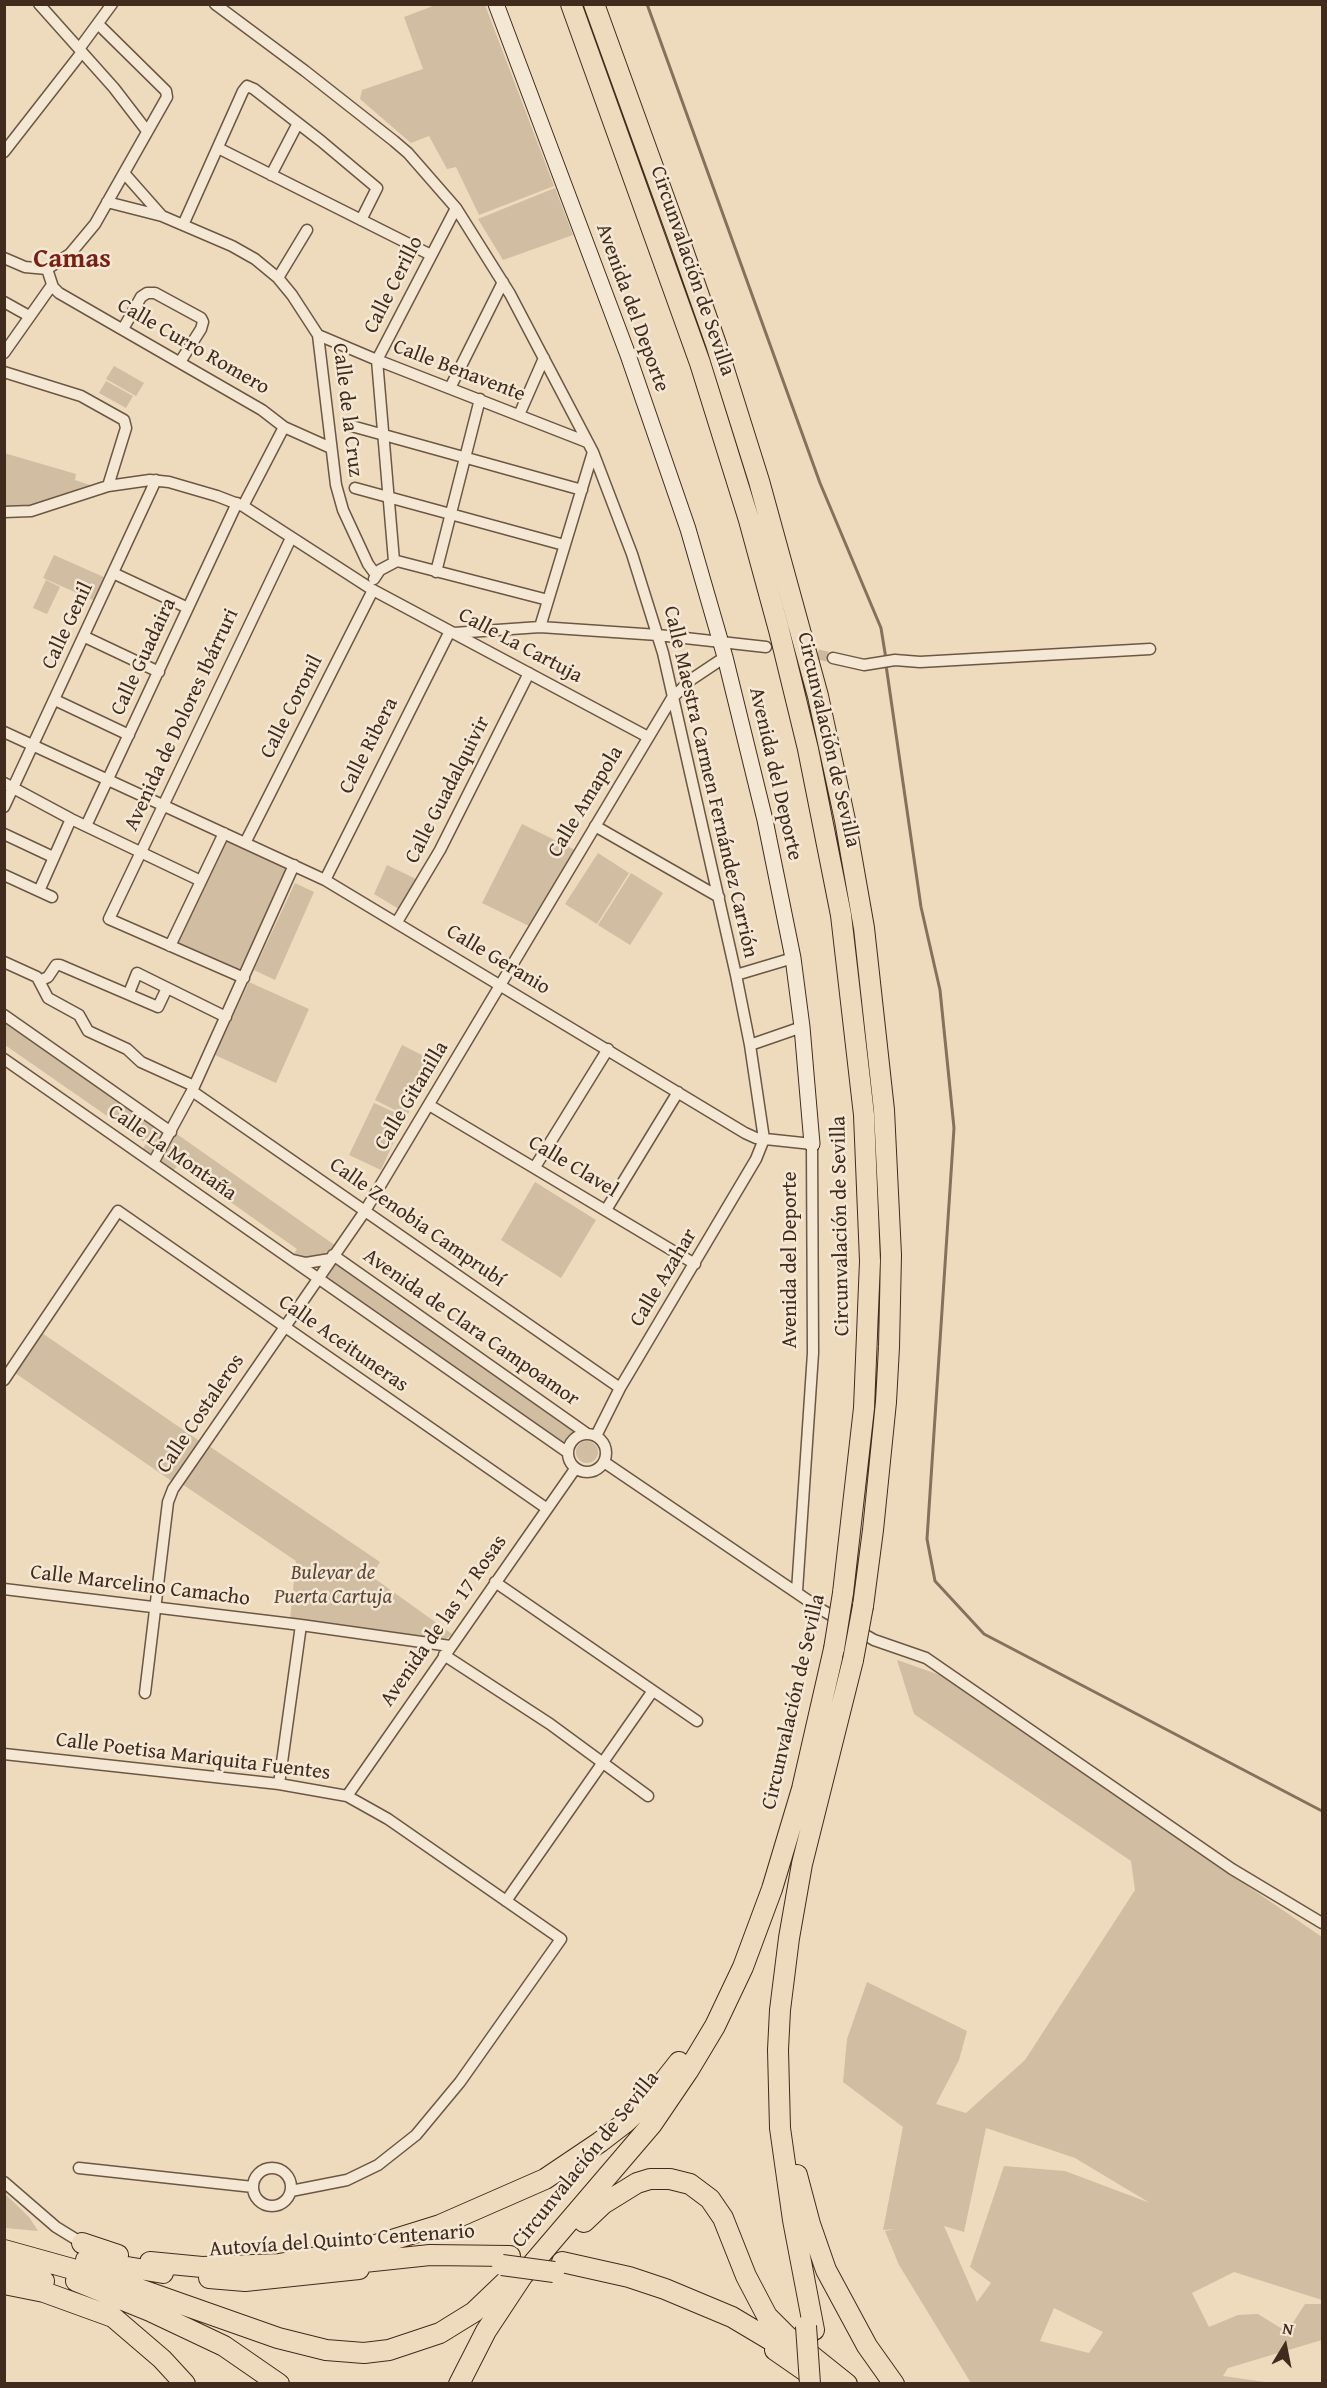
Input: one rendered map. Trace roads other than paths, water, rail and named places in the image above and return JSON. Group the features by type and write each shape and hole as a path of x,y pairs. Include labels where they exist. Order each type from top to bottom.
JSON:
{"highway":[{"name":"Circunvalación de Sevilla","path":"459,2384 486,2331 523,2275 652,2124 715,2026 743,1967 764,1911 802,1789 834,1649 843,1593 864,1408 870,1261 864,1115 841,915 808,749 749,520 700,363 571,4"},
{"name":"Circunvalación de Sevilla","path":"594,4 709,323 759,481 818,696 845,820 864,928 884,1110 891,1266 889,1347 873,1530 853,1660 802,1864 785,1960 778,2050 780,2128 818,2384"},
{"path":"802,1864 781,1933 773,1998 769,2064 777,2172 810,2328 810,2384"},
{"path":"150,2262 202,2267 279,2264 366,2248 450,2221 545,2179 626,2122 670,2076 706,2020 764,1911"},
{"path":"785,1960 787,2103 795,2166 810,2224 826,2270 867,2346 894,2384"},
{"path":"507,2301 583,2223 614,2196 650,2179 681,2181 700,2190 717,2208 753,2291 775,2326 847,2384"},
{"path":"4,2250 118,2282 278,2338 326,2350 364,2353 389,2350 414,2343 440,2333 474,2312 588,2200"},
{"path":"82,2243 101,2251 150,2262 220,2272 290,2272"},
{"name":"Autovía del Quinto Centenario","path":"4,2244 113,2266 195,2276 242,2276 290,2272 430,2255 506,2260 629,2277 699,2302 764,2335 836,2384"},
{"path":"4,2259 73,2280 150,2311 224,2346 245,2358 279,2384"},
{"path":"195,2276 245,2281 435,2263 506,2260"},
{"path":"558,2267 646,2291 711,2316 736,2327 778,2351 824,2384"},
{"path":"4,2268 65,2291 113,2317 162,2360 185,2384"},
{"path":"4,2284 37,2290 113,2317"},
{"path":"67,2301 124,2339 170,2384"}],"street":[{"path":"39,4 114,88 147,131"},
{"path":"4,152 80,51 112,4"},
{"name":"Calle Maestra Carmen Fernández Carrión","path":"215,4 315,78 394,141 423,169 456,208 503,282 593,452 632,554 658,635 736,975 750,1045 764,1139"},
{"name":"Avenida del Deporte","path":"496,4 628,355 688,529 725,657 765,820 793,958 802,1027 812,1144 813,1353 797,1591"},
{"path":"4,258 25,267 47,269 61,261 74,249 95,224 167,94 98,24"},
{"path":"183,225 243,91 248,86 298,123 377,188 361,220"},
{"path":"271,175 298,123"},
{"path":"218,148 431,255"},
{"name":"Calle de la Cruz","path":"124,173 162,216"},
{"name":"Calle de la Cruz","path":"107,202 162,216 232,246 255,259 278,278 307,315 318,335 336,486 343,510 368,564 376,575"},
{"name":"Calle Cerillo","path":"394,561 377,360 456,208"},
{"path":"278,278 307,230"},
{"path":"6,348 52,285 47,269"},
{"path":"450,388 503,282"},
{"name":"Calle Curro Romero","path":"52,285 59,293 261,410 284,427 331,447"},
{"path":"123,329 141,297 147,293 155,293 201,318 203,322 201,329 180,362"},
{"path":"4,302 30,316"},
{"name":"Calle Benavente","path":"318,335 587,442"},
{"path":"519,415 544,358"},
{"path":"4,372 81,396 124,420 126,428 108,486"},
{"path":"436,572 480,399"},
{"path":"348,425 582,490"},
{"name":"Calle Guadaira","path":"86,826 188,608 240,505 284,427"},
{"path":"540,627 593,452"},
{"name":"Calle La Cartuja","path":"4,512 31,511 108,486 156,480 192,488 240,505 372,589 648,737"},
{"name":"Calle Genil","path":"4,807 9,786 33,745 55,700 156,480"},
{"path":"355,488 564,545"},
{"name":"Avenida de Dolores Ibárruri","path":"171,946 109,919 291,538"},
{"path":"376,575 394,561 548,600"},
{"path":"113,573 188,608"},
{"name":"Calle Coronil","path":"245,843 372,589 376,575"},
{"path":"452,632 540,627 658,635 766,648"},
{"path":"478,647 476,639 482,631"},
{"name":"Calle Ribera","path":"325,880 452,632"},
{"path":"85,637 159,672"},
{"path":"833,658 864,665 895,660 920,662 1150,649"},
{"name":"Calle Amapola","path":"501,984 672,698 692,679 725,657"},
{"name":"Calle Guadalquivir","path":"397,922 440,850 530,673"},
{"path":"55,700 129,735"},
{"name":"Calle Geranio","path":"4,732 325,880 745,1133 764,1139 812,1144"},
{"path":"9,786 71,819 201,881"},
{"path":"39,891 71,819"},
{"path":"595,826 719,897"},
{"path":"224,833 171,946 244,978"},
{"path":"4,834 53,857"},
{"path":"153,1163 193,1089 294,865"},
{"path":"4,875 52,897"},
{"path":"736,975 793,958"},
{"name":"Calle Zenobia Camprubí","path":"4,962 33,975 48,998 80,1015 88,1031 127,1049 141,1062 193,1089 364,1211 620,1388"},
{"path":"39,981 48,977 56,965 60,965 158,1007 167,988"},
{"path":"129,993 137,974 226,1017"},
{"name":"Calle Gitanilla","path":"316,1279 364,1211 501,984"},
{"name":"Calle La Montaña","path":"4,1016 171,1132"},
{"path":"750,1045 802,1027"},
{"path":"535,1167 608,1049"},
{"name":"Calle La Montaña","path":"4,1059 316,1279"},
{"path":"606,1210 678,1092"},
{"name":"Calle Clavel","path":"429,1105 695,1264"},
{"name":"Calle Azahar","path":"591,1435 695,1264 756,1159 764,1139"},
{"name":"Calle Aceituneras","path":"6,1374 118,1211 546,1508"},
{"path":"289,1260 306,1263 332,1257"},
{"name":"Avenida de Clara Campoamor","path":"332,1257 591,1435"},
{"path":"316,1279 567,1452"},
{"name":"Calle Costaleros","path":"144,1693 168,1502 172,1492 316,1279"},
{"path":"591,1435 604,1444 606,1451 600,1468 587,1473 575,1469 568,1459 567,1452 573,1439 591,1435"},
{"path":"604,1462 822,1610 874,1640 926,1658 1232,1869 1323,1923"},
{"name":"Avenida de las 17 Rosas","path":"347,1796 575,1469"},
{"path":"495,1582 697,1721"},
{"name":"Calle Marcelino Camacho","path":"4,1589 301,1625 447,1651 648,1796"},
{"path":"279,1784 301,1625"},
{"path":"506,1901 652,1692"},
{"name":"Calle Poetisa Mariquita Fuentes","path":"4,1754 279,1784 347,1796 388,1820 561,1939 460,2082 416,2135 378,2165 347,2180 291,2191"},
{"path":"79,2168 253,2187"},
{"path":"272,2168 283,2171 287,2175 291,2191 284,2201 267,2205 257,2198 253,2187 261,2171 272,2168"},
{"path":"4,2182 56,2227 82,2243"}],"waterway":[{"path":"647,4 820,483 881,628 886,659"},
{"path":"886,665 921,907 940,990 954,1128 927,1539 935,1581 984,1634 1322,1811"}],"tunnel":[{"path":"803,651 833,658"}],"district":[{"name":"Camas","path":"72,260"}],"park label":[{"name":"Bulevar de Puerta Cartuja","path":"333,1586"}]}
